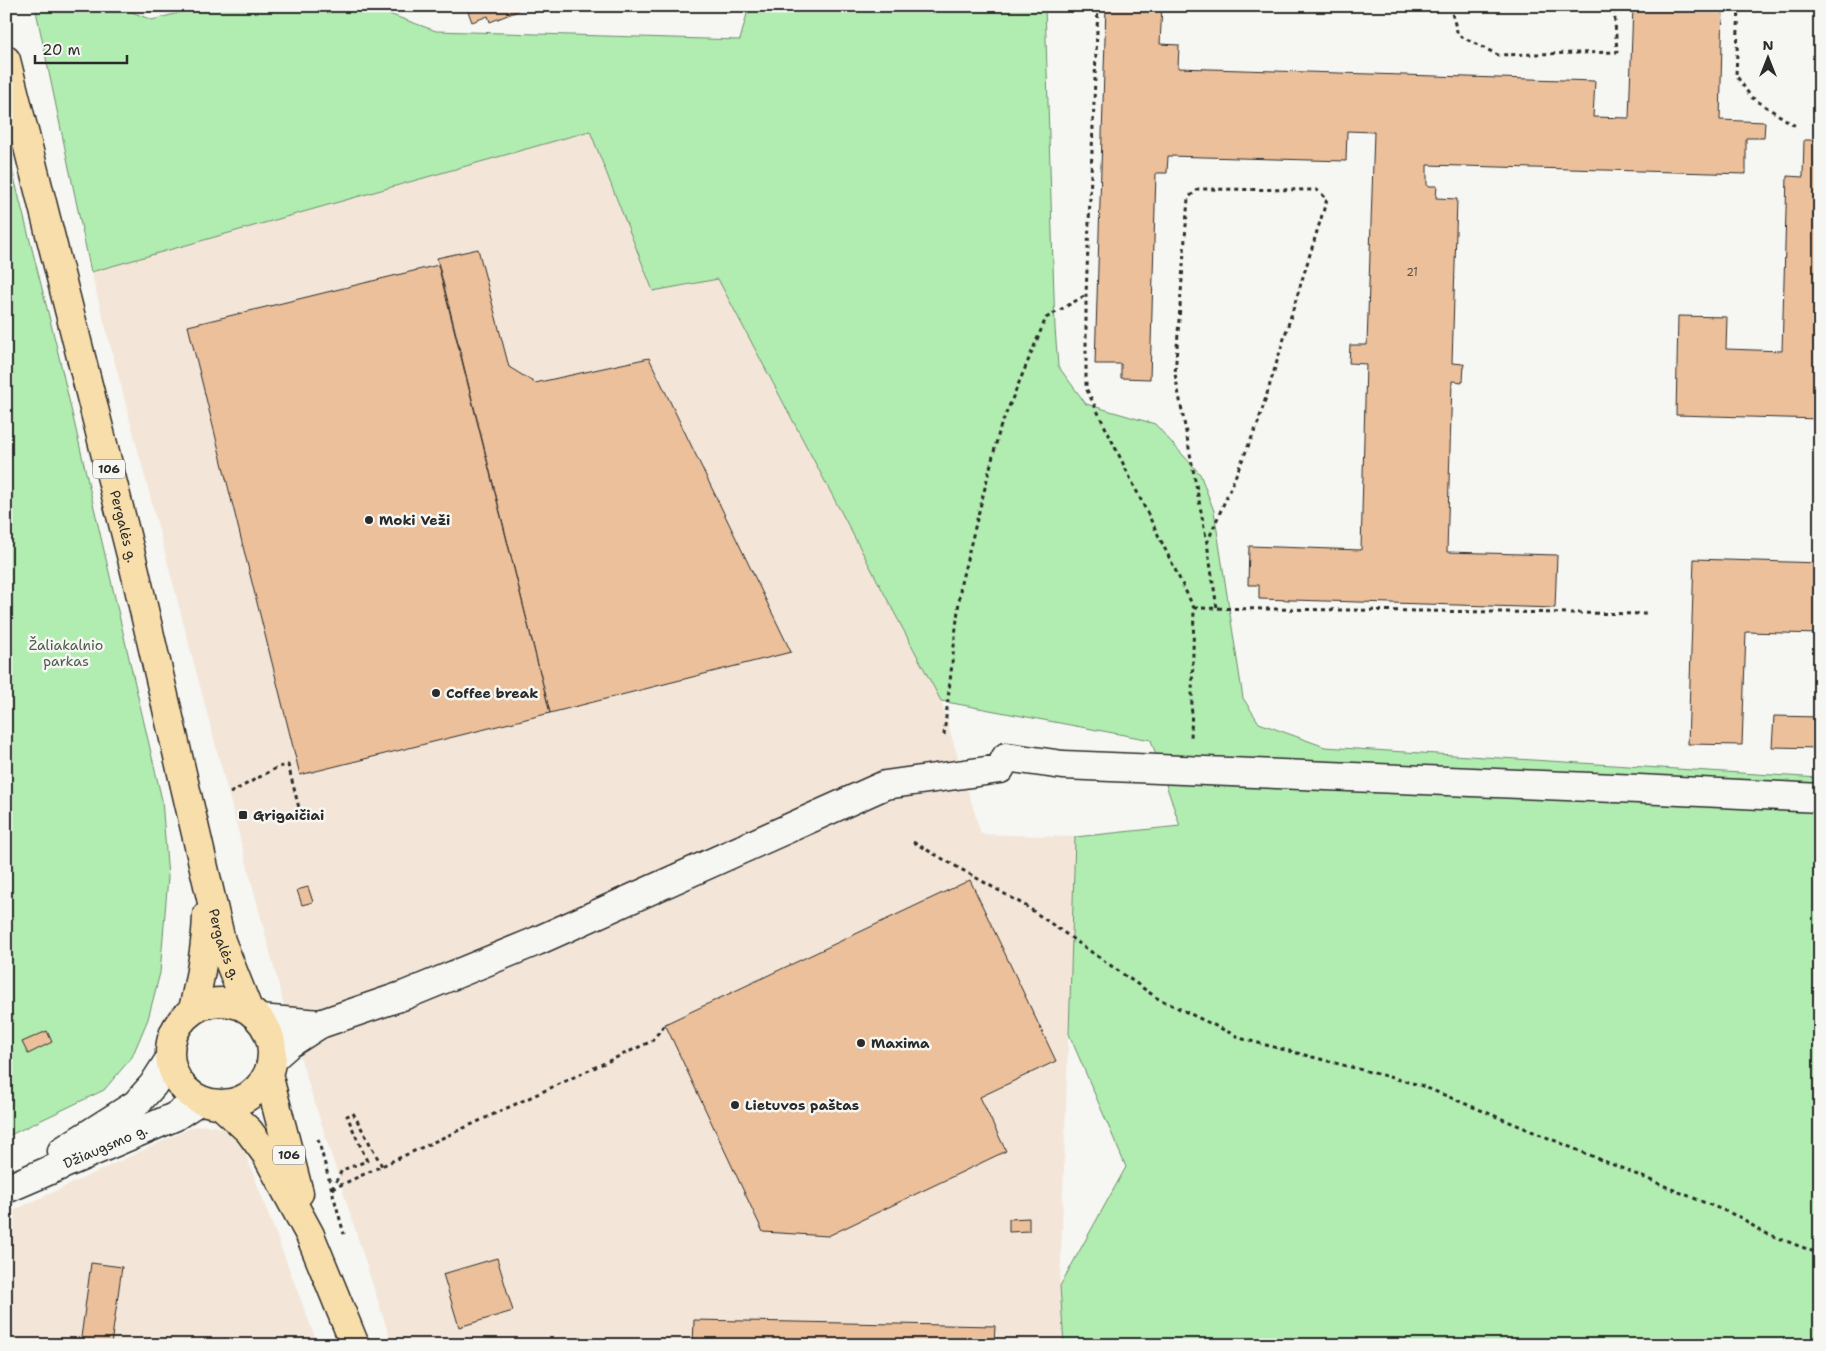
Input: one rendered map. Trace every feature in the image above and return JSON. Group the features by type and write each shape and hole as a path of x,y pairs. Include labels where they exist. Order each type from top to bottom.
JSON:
{"main road":[{"name":"Pergalės g.","path":"6,60 134,567 205,879 221,941 253,1014"},
{"name":"Pergalės g.","path":"193,1010 201,977 206,942 205,879"},
{"path":"220,1002 235,1004 253,1014 267,1031 272,1045 270,1067 260,1087 249,1096 236,1102 210,1103 185,1091 175,1077 169,1060 169,1046 173,1032 182,1019 193,1010 206,1004 220,1002"},
{"name":"106","path":"270,1067 310,1235"},
{"name":"106","path":"210,1103 249,1131 266,1154 310,1235 355,1345"}],"street":[{"path":"270,1067 290,1044 320,1024 404,995 537,941 885,785 1000,769 1006,757 1063,765 1639,788 1820,798"},
{"path":"253,1014 320,1024"},
{"name":"Džiaugsmo g.","path":"6,1188 136,1104 153,1085 169,1060"},
{"name":"Džiaugsmo g.","path":"6,1188 210,1103"}],"path":[{"path":"1098,6 1086,295 1086,388 1194,608 1191,771"},
{"path":"1450,6 1458,35 1498,55 1617,52 1614,6"},
{"path":"1739,6 1736,75 1751,97 1797,127"},
{"path":"1207,543 1258,423 1327,199 1317,190 1198,189 1188,198 1175,374 1207,543 1217,608"},
{"path":"944,735 961,583 1000,428 1046,318 1086,295"},
{"path":"1194,608 1649,614"},
{"path":"230,793 278,767 288,765 300,812"},
{"path":"913,842 1026,906 1157,998 1243,1039 1420,1085 1733,1214 1760,1231 1820,1254"},
{"path":"332,1189 652,1041 665,1024"},
{"path":"332,1189 342,1170 367,1161 347,1116 353,1113 382,1166"},
{"path":"317,1134 346,1239"}],"shaded area":[{"path":"590,131 653,290 718,279 941,701 981,834 1075,837 1060,1286 1064,1345 392,1345 286,1013 91,272"},
{"path":"205,1125 218,1127 232,1133 241,1142 318,1345 6,1345 6,1214 193,1127"}],"green space":[{"path":"35,6 117,6 152,20 193,9 196,6 367,6 436,31 740,40 749,6 1045,6 1055,328 1058,366 1086,404 1155,424 1200,474 1214,511 1243,698 1259,723 1325,747 1820,778 1820,1345 1064,1345 1060,1286 1126,1167 1069,1034 1075,837 1180,826 1151,740 941,701 718,279 653,291 590,131 91,272"},
{"name":"Žaliakalnio parkas","path":"6,146 56,344 162,800 168,877 160,973 148,1019 132,1057 104,1090 6,1137"}],"building":[{"path":"466,6 516,6 518,11 490,22 488,16 472,22"},
{"path":"709,6 731,6 729,13"},
{"path":"1106,6 1162,6 1160,44 1179,45 1178,68 1595,81 1593,117 1629,118 1633,6 1723,6 1720,120 1765,122 1764,138 1746,138 1746,174 1427,165 1427,186 1437,186 1436,198 1457,199 1452,363 1464,364 1463,382 1452,381 1447,552 1557,555 1555,608 1259,599 1259,585 1248,585 1249,546 1361,550 1366,364 1349,363 1350,345 1367,345 1374,132 1347,131 1346,161 1168,156 1167,173 1156,173 1150,379 1121,378 1121,364 1095,364"},
{"path":"1804,140 1820,140 1820,419 1676,415 1678,316 1727,317 1726,349 1782,351 1787,176 1803,177"},
{"path":"478,249 509,367 535,383 649,358 791,652 550,713 437,258"},
{"name":"Moki Veži","path":"438,265 550,713 300,775 188,326"},
{"path":"1694,559 1820,563 1820,634 1746,632 1742,745 1688,744"},
{"path":"1774,716 1820,717 1820,748 1772,747"},
{"name":"Maxima","path":"970,880 1056,1061 980,1097 1006,1151 828,1236 763,1232 665,1024"},
{"path":"308,887 313,902 302,905 297,890"},
{"path":"47,1031 52,1042 28,1054 22,1042"},
{"path":"1029,1218 1029,1231 1009,1232 1009,1219"},
{"path":"497,1258 513,1311 459,1327 443,1274"},
{"path":"91,1263 122,1267 111,1345 80,1345"},
{"path":"694,1320 995,1326 994,1345 693,1345"}],"place":[{"name":"Moki Veži","path":"369,520"},
{"name":"Coffee break","path":"436,693"},
{"name":"Grigaičiai","path":"243,815"},
{"name":"Maxima","path":"861,1043"},
{"name":"Lietuvos paštas","path":"735,1105"}]}
